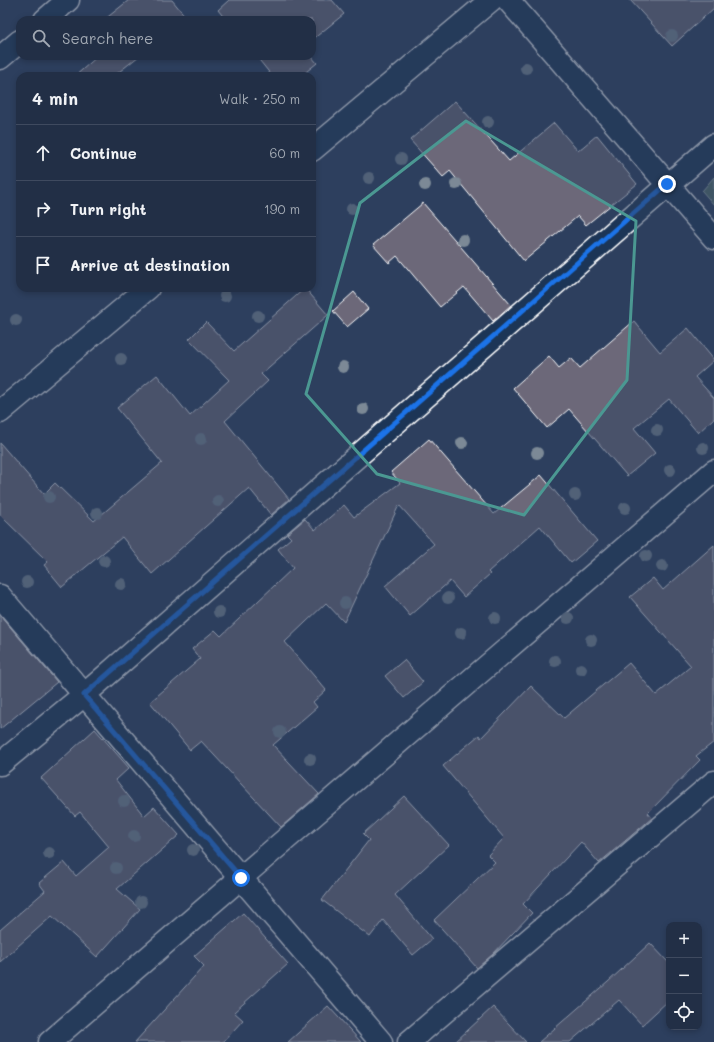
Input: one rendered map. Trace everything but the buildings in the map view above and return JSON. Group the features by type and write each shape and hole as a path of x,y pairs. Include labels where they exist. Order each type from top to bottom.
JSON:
{"street":[{"path":"50,16 68,0"},
{"path":"316,147 490,0"},
{"path":"508,0 714,238"},
{"path":"0,58 16,44"},
{"path":"0,764 84,695 667,184 714,145"},
{"path":"0,412 143,292"},
{"path":"50,1042 714,472"},
{"path":"0,596 380,1042"},
{"path":"410,1042 714,782"}],"highlighted area":[{"path":"466,121 636,221 627,380 524,515 377,474 306,394 360,203"}],"green space":[{"path":"714,177 714,205 702,191"}],"route":[{"path":"241,878 84,695 667,184"}]}
